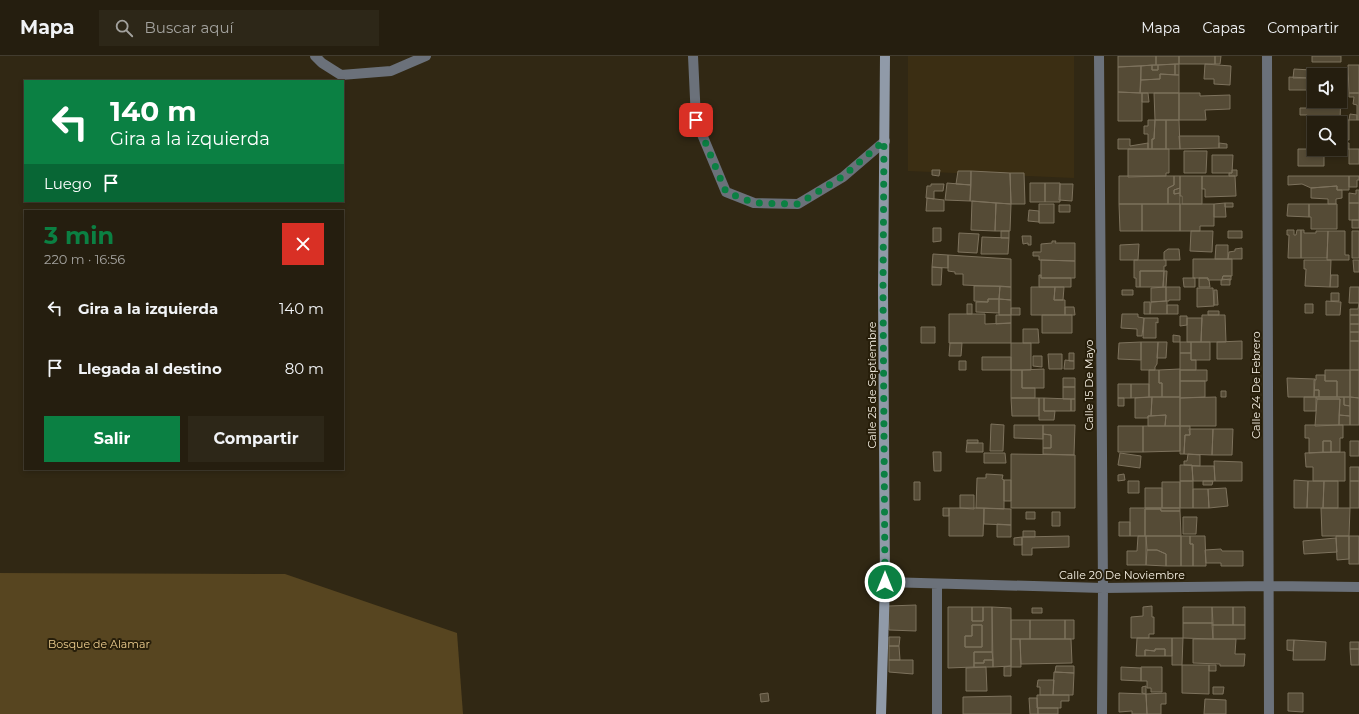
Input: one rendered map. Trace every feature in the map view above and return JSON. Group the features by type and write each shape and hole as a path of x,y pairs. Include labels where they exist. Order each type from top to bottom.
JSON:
{"main road":[{"name":"Calle 25 de Septiembre","path":"882,714 885,582 883,298 885,56"}],"street":[{"path":"316,56 322,63 341,75 391,71 426,56"},
{"path":"693,56 696,120 726,192 754,203 798,204 842,177 884,141"},
{"name":"Calle 15 De Mayo","path":"1099,56 1103,588 1102,714"},
{"name":"Calle 24 De Febrero","path":"1267,56 1269,714"},
{"name":"Calle 20 De Noviembre","path":"885,582 1103,588 1269,586 1359,587"},
{"path":"937,584 937,714"}],"shaded area":[{"path":"908,56 1074,56 1074,178 908,171"}],"green space":[{"name":"Bosque de Alamar","path":"0,573 285,574 457,633 463,714 0,714"}],"building":[{"path":"1118,56 1156,56 1156,65 1118,67"},
{"path":"1156,56 1179,56 1179,64 1156,65"},
{"path":"1179,56 1215,56 1215,64 1179,64"},
{"path":"1215,56 1221,56 1220,64 1215,64"},
{"path":"1312,56 1341,56 1341,62 1312,62"},
{"path":"1175,64 1175,75 1160,74 1160,79 1141,80 1141,66 1152,65 1152,70 1158,70 1158,65"},
{"path":"1175,64 1179,64 1179,75 1175,75"},
{"path":"1205,64 1231,66 1230,85 1214,84 1214,79 1204,79"},
{"path":"1152,65 1158,65 1158,70 1152,70"},
{"path":"1348,65 1359,65 1359,93 1349,93"},
{"path":"1141,66 1140,93 1118,92 1118,67"},
{"path":"1294,69 1307,70 1307,78 1293,78"},
{"path":"1160,74 1179,75 1179,93 1140,93 1141,80 1160,79"},
{"path":"1289,77 1307,78 1307,90 1289,90"},
{"path":"1118,92 1142,93 1142,121 1118,121"},
{"path":"1142,93 1148,93 1149,102 1142,102"},
{"path":"1154,93 1179,93 1179,120 1155,120"},
{"path":"1179,93 1200,93 1200,96 1230,95 1230,109 1205,110 1206,120 1179,120"},
{"path":"1349,93 1359,93 1359,120 1357,120 1357,105 1353,104 1354,97 1349,97"},
{"path":"1300,108 1340,108 1340,116 1300,115"},
{"path":"1350,114 1357,115 1357,120 1349,120"},
{"path":"1148,120 1155,120 1152,149 1148,149 1148,134 1144,134 1144,126 1148,126"},
{"path":"1155,120 1166,120 1166,149 1152,149"},
{"path":"1166,120 1179,120 1180,149 1166,149"},
{"path":"1347,120 1349,120 1349,140 1347,140"},
{"path":"1179,136 1219,136 1219,148 1180,149"},
{"path":"1118,139 1130,139 1130,146 1148,143 1148,149 1118,149"},
{"path":"1219,143 1227,144 1227,148 1219,148"},
{"path":"1347,143 1349,143 1349,149 1347,149"},
{"path":"1128,149 1169,149 1169,173 1166,173 1166,176 1128,177"},
{"path":"1298,149 1307,149 1307,156 1324,156 1324,166 1298,166"},
{"path":"1349,149 1359,149 1359,164 1349,164"},
{"path":"1184,151 1207,151 1206,173 1184,173"},
{"path":"1212,155 1233,155 1232,173 1212,173"},
{"path":"932,170 940,170 939,176 932,175"},
{"path":"1232,170 1237,170 1237,176 1229,176 1229,173 1232,173"},
{"path":"958,171 971,171 971,185 956,184"},
{"path":"971,171 1010,173 1011,204 970,201"},
{"path":"1010,173 1024,173 1025,204 1011,204"},
{"path":"1119,176 1174,176 1174,185 1168,188 1168,204 1119,204"},
{"path":"1174,176 1180,176 1180,188 1174,190 1174,194 1180,193 1180,204 1168,204 1168,188 1174,185"},
{"path":"1180,176 1202,176 1202,204 1182,204 1182,196 1180,196"},
{"path":"1202,176 1235,176 1236,196 1205,197 1205,189 1202,189"},
{"path":"1288,176 1349,176 1349,190 1337,190 1337,186 1311,188 1302,184 1288,185"},
{"path":"1349,176 1359,176 1359,180 1357,180 1357,187 1349,187"},
{"path":"947,183 971,185 970,201 945,200"},
{"path":"1030,183 1045,183 1045,202 1030,202"},
{"path":"1045,183 1060,183 1060,202 1045,202"},
{"path":"931,184 944,184 943,191 934,191 934,199 926,198 927,186 931,186"},
{"path":"1060,184 1073,184 1072,201 1059,200"},
{"path":"1337,186 1337,190 1342,190 1342,198 1336,199 1336,204 1328,204 1328,199 1311,198 1311,188"},
{"path":"1180,188 1180,193 1174,194 1174,190"},
{"path":"1356,190 1359,190 1359,203 1349,203 1349,193 1356,194"},
{"path":"927,198 944,200 944,211 926,211"},
{"path":"972,201 996,203 995,231 971,230"},
{"path":"996,203 1011,204 1010,231 995,231"},
{"path":"1225,203 1226,217 1214,217 1214,204"},
{"path":"1225,203 1233,203 1233,207 1225,207"},
{"path":"1349,203 1359,203 1359,220 1349,220"},
{"path":"1039,204 1054,204 1054,223 1039,223"},
{"path":"1119,204 1142,204 1142,231 1120,231"},
{"path":"1142,204 1180,204 1180,231 1142,231"},
{"path":"1180,204 1214,204 1214,226 1200,226 1200,231 1180,231"},
{"path":"1288,204 1309,204 1309,217 1287,216"},
{"path":"1309,204 1337,204 1337,229 1311,229"},
{"path":"1059,205 1070,205 1070,212 1059,212"},
{"path":"1029,210 1039,211 1039,222 1028,221"},
{"path":"1352,220 1359,220 1359,228 1352,228"},
{"path":"933,228 941,228 941,241 933,242"},
{"path":"1287,230 1294,230 1294,235 1296,235 1297,230 1301,230 1301,258 1288,258 1289,235 1287,235"},
{"path":"1301,230 1304,230 1304,233 1328,231 1327,258 1301,258"},
{"path":"1001,231 1009,231 1009,238 1001,238"},
{"path":"1191,231 1213,231 1212,252 1190,251"},
{"path":"1228,231 1242,231 1242,238 1228,238"},
{"path":"1328,231 1345,231 1345,255 1349,255 1349,260 1327,260"},
{"path":"1352,231 1359,231 1359,258 1352,258"},
{"path":"959,233 979,234 977,253 958,252"},
{"path":"1022,236 1031,236 1031,245 1028,245 1028,243 1023,244"},
{"path":"982,237 1009,238 1008,254 981,254"},
{"path":"1052,241 1056,241 1055,243 1075,243 1075,261 1039,260 1039,256 1033,256 1033,252 1041,252 1041,244 1052,243"},
{"path":"1139,244 1138,260 1120,260 1120,245"},
{"path":"1216,245 1228,245 1228,259 1215,259"},
{"path":"1242,248 1242,259 1228,259 1229,252"},
{"path":"1168,249 1179,249 1180,260 1164,260 1164,252"},
{"path":"933,254 948,255 948,268 932,267"},
{"path":"948,255 1011,259 1011,287 963,285 963,274 955,274 955,272 948,271"},
{"path":"1193,259 1232,259 1232,276 1223,276 1222,280 1193,278"},
{"path":"1041,260 1075,261 1075,278 1041,278"},
{"path":"1134,260 1166,260 1166,266 1164,266 1164,271 1140,271 1140,287 1136,287 1136,278 1134,278"},
{"path":"1304,260 1331,260 1330,287 1305,286 1306,269 1304,269"},
{"path":"1353,260 1359,260 1359,272 1354,272"},
{"path":"932,267 942,268 941,285 932,285"},
{"path":"1140,271 1164,271 1163,287 1140,287"},
{"path":"1164,271 1167,271 1166,287 1163,287"},
{"path":"1039,275 1041,275 1041,278 1071,278 1071,287 1039,287"},
{"path":"1331,275 1338,275 1338,287 1330,287"},
{"path":"1223,276 1231,276 1231,280 1222,279"},
{"path":"1183,278 1195,278 1195,287 1184,287"},
{"path":"1199,278 1208,278 1210,287 1199,287"},
{"path":"1230,279 1230,285 1221,285 1221,280"},
{"path":"974,286 1000,286 999,299 988,299 988,302 974,301"},
{"path":"1000,286 1011,287 1011,300 999,299"},
{"path":"1031,287 1055,287 1054,300 1065,300 1065,315 1031,315"},
{"path":"1055,287 1064,287 1063,300 1054,300"},
{"path":"1166,287 1166,301 1151,302 1151,288"},
{"path":"1166,287 1180,287 1180,300 1166,301"},
{"path":"1350,287 1359,287 1359,303 1349,303"},
{"path":"1197,288 1213,288 1214,306 1197,307"},
{"path":"1122,290 1133,290 1133,295 1122,295"},
{"path":"1214,290 1217,290 1218,305 1214,305"},
{"path":"1331,293 1339,293 1339,301 1331,301"},
{"path":"988,299 999,299 999,313 976,312 976,302 988,302"},
{"path":"999,299 1011,300 1011,315 999,315"},
{"path":"1167,301 1167,314 1150,314 1151,302"},
{"path":"1326,301 1341,302 1340,315 1326,315"},
{"path":"1144,302 1150,302 1150,314 1144,314"},
{"path":"1359,303 1359,315 1350,315 1350,309 1358,309"},
{"path":"967,304 972,304 972,314 967,314"},
{"path":"1305,304 1313,304 1313,313 1305,313"},
{"path":"1167,305 1178,305 1178,314 1167,314"},
{"path":"1065,307 1074,307 1075,315 1065,315"},
{"path":"1011,308 1020,308 1020,315 1011,315"},
{"path":"1208,311 1219,311 1219,315 1208,315"},
{"path":"949,314 985,314 985,324 1011,323 1011,343 949,343"},
{"path":"1122,314 1138,314 1138,317 1144,318 1142,336 1137,336 1137,329 1121,328"},
{"path":"996,315 1011,315 1011,323 996,324"},
{"path":"1042,315 1072,315 1072,333 1042,333"},
{"path":"1202,315 1225,315 1226,342 1201,342"},
{"path":"1350,315 1359,315 1359,324 1350,324"},
{"path":"1180,316 1187,316 1187,325 1180,326"},
{"path":"1144,318 1158,318 1158,323 1156,322 1156,338 1143,338"},
{"path":"1187,318 1202,318 1201,342 1187,342"},
{"path":"1350,324 1359,324 1359,332 1350,332"},
{"path":"921,327 935,327 935,343 921,343"},
{"path":"1023,329 1038,329 1039,343 1023,343"},
{"path":"1350,332 1359,332 1359,341 1350,341"},
{"path":"1173,335 1180,336 1180,342 1173,342"},
{"path":"1242,341 1242,359 1217,359 1217,342"},
{"path":"1350,341 1359,341 1359,370 1350,370"},
{"path":"1141,342 1141,360 1118,359 1119,343"},
{"path":"1141,342 1158,342 1157,364 1155,370 1141,370"},
{"path":"1158,342 1167,342 1166,358 1157,358"},
{"path":"1180,342 1191,342 1191,353 1180,353"},
{"path":"1191,342 1210,342 1210,360 1191,360"},
{"path":"950,343 962,343 961,356 949,356"},
{"path":"1011,343 1031,343 1031,370 1011,370"},
{"path":"1069,353 1074,353 1074,361 1069,361"},
{"path":"1180,353 1191,353 1191,360 1196,360 1196,370 1180,370"},
{"path":"1048,354 1062,354 1062,369 1049,369"},
{"path":"1033,356 1042,356 1042,367 1033,366"},
{"path":"982,357 1011,357 1011,370 982,370"},
{"path":"1065,360 1074,361 1074,369 1064,369"},
{"path":"959,361 966,361 966,370 959,370"},
{"path":"1044,369 1044,388 1022,388 1022,370"},
{"path":"1180,369 1180,397 1162,397 1162,383 1159,383 1159,370"},
{"path":"1011,370 1022,370 1022,388 1035,388 1035,398 1011,398"},
{"path":"1149,370 1159,370 1159,383 1162,383 1162,397 1149,397"},
{"path":"1180,370 1207,370 1207,381 1180,381"},
{"path":"1325,370 1350,370 1350,397 1337,397 1337,381 1325,381"},
{"path":"1350,370 1359,370 1359,398 1350,397"},
{"path":"1316,375 1325,375 1325,381 1337,381 1337,397 1319,397 1319,390 1314,390 1314,380 1316,380"},
{"path":"1063,378 1075,378 1075,387 1063,387"},
{"path":"1287,378 1315,379 1314,397 1288,397"},
{"path":"1180,381 1205,381 1205,397 1180,398"},
{"path":"1118,384 1131,384 1131,398 1118,398"},
{"path":"1131,384 1149,384 1149,397 1131,398"},
{"path":"1063,387 1075,387 1075,399 1063,399"},
{"path":"1314,390 1319,390 1319,397 1314,397"},
{"path":"1221,391 1226,391 1226,397 1221,397"},
{"path":"1152,397 1151,416 1148,416 1148,418 1135,418 1135,398"},
{"path":"1152,397 1180,397 1180,426 1165,426 1166,415 1151,416"},
{"path":"1216,397 1216,426 1180,426 1180,398"},
{"path":"1304,397 1316,397 1316,411 1304,411"},
{"path":"1316,397 1344,397 1344,405 1350,406 1350,416 1339,415 1340,399 1317,399"},
{"path":"1344,397 1350,397 1350,406 1344,405"},
{"path":"1350,397 1359,398 1359,425 1350,425"},
{"path":"1011,398 1039,398 1039,416 1012,416"},
{"path":"1039,398 1044,398 1044,411 1055,411 1054,420 1039,420"},
{"path":"1044,398 1071,399 1071,411 1044,411"},
{"path":"1118,398 1124,398 1124,406 1118,406"},
{"path":"1071,399 1075,399 1075,411 1071,411"},
{"path":"1317,399 1340,399 1339,425 1315,426"},
{"path":"1166,415 1165,426 1148,426 1148,416"},
{"path":"1339,415 1350,416 1350,425 1339,425"},
{"path":"991,424 1004,425 1003,451 990,451"},
{"path":"1014,425 1043,425 1043,439 1014,438"},
{"path":"1043,425 1075,425 1074,455 1043,454 1043,448 1051,448 1051,435 1043,434"},
{"path":"1305,425 1343,425 1343,438 1340,438 1340,452 1331,452 1331,441 1323,441 1323,452 1309,453 1309,438 1305,438"},
{"path":"1118,426 1143,426 1143,452 1118,452"},
{"path":"1143,426 1180,426 1180,451 1143,452"},
{"path":"1180,426 1190,426 1190,435 1185,435 1184,454 1180,454"},
{"path":"1189,429 1213,429 1212,455 1184,454 1185,435 1190,435"},
{"path":"1213,429 1233,429 1232,455 1212,455"},
{"path":"1043,434 1051,435 1051,448 1043,448"},
{"path":"967,440 978,440 978,443 967,443"},
{"path":"1323,441 1331,441 1331,452 1323,452"},
{"path":"1350,441 1359,441 1359,456 1350,456"},
{"path":"967,443 983,443 983,452 966,452"},
{"path":"933,452 941,452 941,471 934,471"},
{"path":"1345,452 1345,481 1313,481 1313,467 1306,467 1305,453"},
{"path":"984,453 1005,453 1006,463 984,463"},
{"path":"1120,453 1141,456 1140,468 1118,465"},
{"path":"1011,454 1075,455 1075,508 1011,508"},
{"path":"1188,454 1200,455 1200,466 1184,465 1184,461 1187,461"},
{"path":"1214,461 1242,462 1242,481 1215,481"},
{"path":"1180,465 1192,465 1193,481 1180,481"},
{"path":"1192,466 1214,466 1215,481 1193,481"},
{"path":"1350,467 1359,467 1359,481 1350,481"},
{"path":"986,474 1003,475 1004,509 976,508 977,478 986,478"},
{"path":"1124,474 1125,480 1118,481 1118,475"},
{"path":"1004,480 1011,480 1011,501 1004,501"},
{"path":"1294,480 1308,481 1307,508 1294,508"},
{"path":"1128,481 1139,481 1139,493 1128,493"},
{"path":"1180,481 1193,481 1193,508 1180,508"},
{"path":"1203,481 1213,481 1212,485 1203,485"},
{"path":"1308,481 1324,481 1323,508 1307,508"},
{"path":"1324,481 1338,481 1338,508 1323,508"},
{"path":"1350,481 1359,481 1359,508 1350,508"},
{"path":"914,482 920,482 920,500 914,500"},
{"path":"1162,482 1180,482 1180,508 1162,508"},
{"path":"1145,488 1162,488 1162,508 1145,508"},
{"path":"1226,488 1228,506 1209,508 1208,489"},
{"path":"1193,489 1208,489 1209,508 1193,508"},
{"path":"960,495 974,495 974,509 960,508"},
{"path":"943,508 949,508 949,516 943,516"},
{"path":"949,508 984,508 983,536 949,536"},
{"path":"984,508 1011,509 1011,525 984,524"},
{"path":"1130,508 1161,509 1145,509 1145,536 1130,536"},
{"path":"1160,508 1180,508 1180,511 1161,511"},
{"path":"1321,508 1350,508 1349,536 1322,536"},
{"path":"1145,509 1180,511 1181,536 1145,536"},
{"path":"1026,512 1035,512 1035,519 1026,519"},
{"path":"1052,512 1060,512 1060,526 1052,526"},
{"path":"1183,517 1197,517 1196,534 1183,534"},
{"path":"1119,522 1130,522 1130,536 1119,536"},
{"path":"997,524 1011,525 1011,537 997,537"},
{"path":"1023,531 1035,531 1035,537 1023,537"},
{"path":"1069,536 1069,547 1032,548 1032,555 1022,555 1022,537"},
{"path":"1138,536 1146,536 1146,565 1127,565 1127,551 1137,551"},
{"path":"1146,536 1181,536 1181,566 1166,566 1166,554 1157,550 1147,550"},
{"path":"1181,536 1190,536 1190,544 1193,544 1193,566 1181,566"},
{"path":"1190,536 1205,536 1206,566 1193,566 1193,544 1190,544"},
{"path":"1336,536 1349,536 1349,559 1337,560"},
{"path":"1349,536 1359,536 1359,564 1349,564"},
{"path":"1022,537 1022,545 1014,545 1014,538"},
{"path":"1336,538 1337,552 1304,554 1303,541"},
{"path":"1221,549 1222,551 1243,551 1243,566 1221,566 1221,563 1206,563 1205,550"},
{"path":"1147,550 1157,550 1166,554 1166,566 1146,565"},
{"path":"916,605 916,631 889,630 888,606"},
{"path":"1152,606 1152,617 1154,617 1154,634 1149,634 1149,638 1131,638 1131,617 1143,616 1143,607"},
{"path":"948,607 972,607 972,621 983,621 983,607 992,607 992,652 974,652 974,667 948,668","holes":["972,625 982,625 982,647 965,647 965,636 972,636"]},
{"path":"972,607 983,607 983,621 972,621"},
{"path":"992,607 1011,608 1011,666 993,667"},
{"path":"1183,607 1212,607 1213,623 1183,623"},
{"path":"1212,607 1233,607 1233,625 1212,625"},
{"path":"1233,607 1245,607 1245,625 1233,625"},
{"path":"1032,608 1042,608 1042,613 1032,613"},
{"path":"1011,620 1030,620 1030,639 1011,639"},
{"path":"1030,620 1065,620 1065,639 1030,639"},
{"path":"1065,620 1074,620 1074,639 1065,639"},
{"path":"1183,623 1213,623 1213,639 1183,638"},
{"path":"972,625 982,625 982,647 965,647 965,636 972,636"},
{"path":"1212,625 1245,625 1245,639 1213,639"},
{"path":"889,637 900,637 899,646 889,646"},
{"path":"1137,638 1172,638 1172,656 1165,656 1165,649 1155,649 1155,651 1145,650 1145,656 1136,656"},
{"path":"1172,638 1183,638 1182,665 1172,665"},
{"path":"1011,639 1020,639 1021,667 1011,667"},
{"path":"1020,639 1071,639 1072,663 1021,664"},
{"path":"1193,639 1236,639 1235,654 1245,654 1244,666 1220,666 1220,664 1193,663"},
{"path":"1287,640 1294,640 1293,651 1287,650"},
{"path":"1294,640 1326,642 1325,660 1293,660"},
{"path":"1350,642 1359,642 1359,649 1350,649"},
{"path":"889,646 899,646 900,660 889,660"},
{"path":"1155,649 1165,649 1165,656 1145,656 1145,650 1155,651"},
{"path":"1350,649 1359,649 1359,665 1351,665"},
{"path":"974,652 992,652 993,660 984,660 984,663 974,663"},
{"path":"889,660 913,660 913,674 889,672"},
{"path":"984,660 993,660 993,667 974,667 974,663 984,663"},
{"path":"1182,665 1209,665 1209,694 1182,693"},
{"path":"1209,665 1216,665 1216,671 1209,671"},
{"path":"1011,666 1011,676 1004,676 1004,667"},
{"path":"1056,666 1074,666 1074,673 1055,672"},
{"path":"986,667 987,691 966,691 966,668"},
{"path":"1121,667 1141,668 1141,681 1121,680"},
{"path":"1141,667 1162,667 1162,692 1151,692 1151,688 1147,688 1147,681 1141,681"},
{"path":"1054,672 1074,673 1073,695 1053,695"},
{"path":"1038,680 1054,680 1053,695 1040,695 1040,687 1037,687"},
{"path":"1146,686 1146,694 1142,693 1142,687"},
{"path":"1213,687 1224,687 1223,694 1213,694"},
{"path":"768,693 769,701 761,702 760,694"},
{"path":"1119,693 1146,694 1147,714 1132,714 1132,711 1119,712"},
{"path":"1166,693 1166,704 1161,704 1161,714 1147,714 1146,694"},
{"path":"1288,693 1303,693 1303,712 1288,711"},
{"path":"1037,695 1069,695 1069,701 1061,701 1061,708 1037,708"},
{"path":"1011,696 1011,714 963,714 963,697"},
{"path":"1029,698 1037,698 1038,714 1030,714"},
{"path":"1205,699 1226,700 1226,714 1204,714"},
{"path":"1038,708 1058,708 1058,714 1038,714"}],"route":[{"path":"696,120 726,192 754,203 798,204 842,177 884,141 883,290 885,582"}]}
